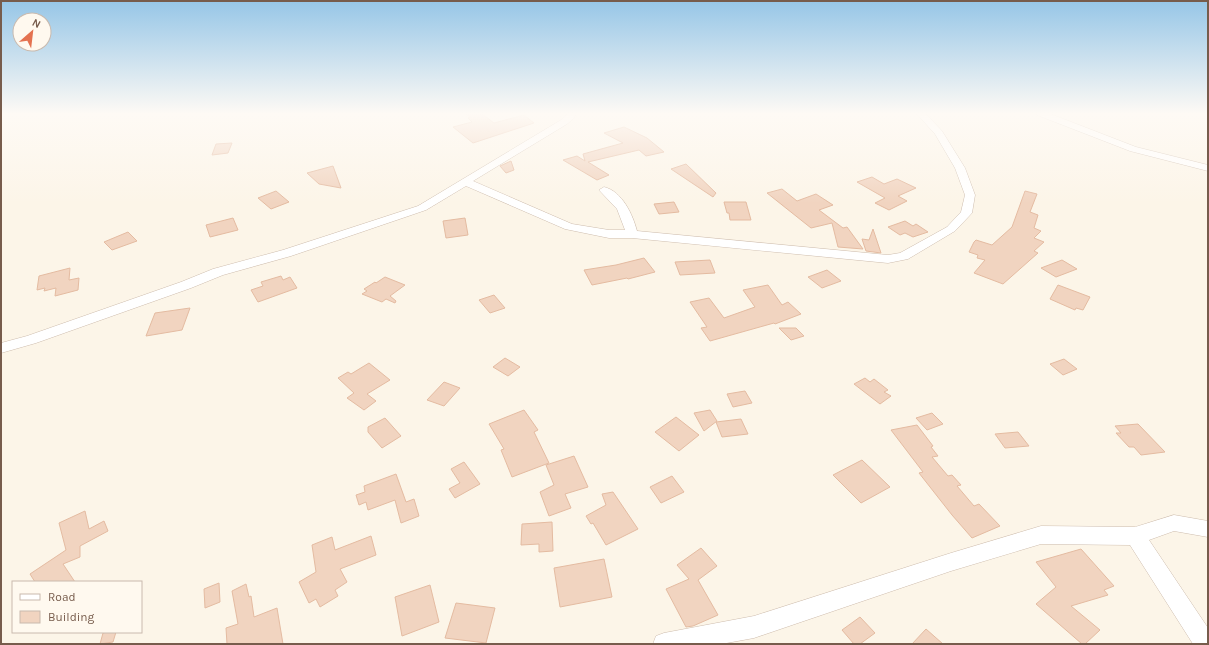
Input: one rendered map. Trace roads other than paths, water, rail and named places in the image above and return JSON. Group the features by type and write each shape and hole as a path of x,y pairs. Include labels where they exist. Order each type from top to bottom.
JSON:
{"street":[{"path":"1,348 31,340 179,288 218,272 287,254 339,234 422,208 530,143"},
{"path":"466,182 569,227 609,234 632,234 888,259 904,256 950,229 966,213 970,195 960,168 945,143"},
{"path":"1118,143 1152,155 1208,168"},
{"path":"604,190 617,200 630,226 632,234"},
{"path":"664,644 754,627 951,562 1041,535 1135,536 1174,524 1208,529"},
{"path":"1135,536 1206,644"}]}
